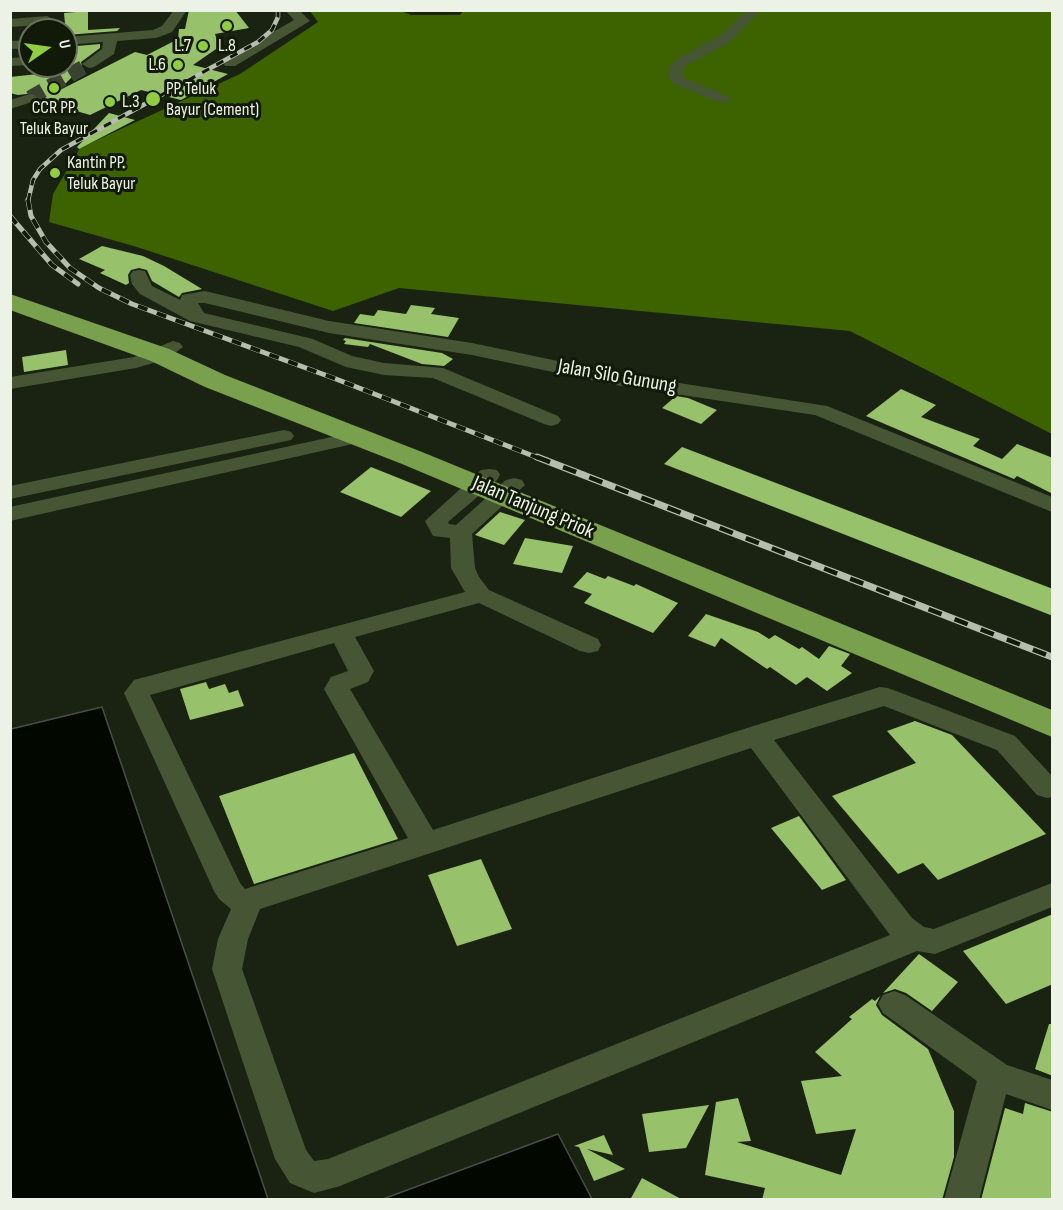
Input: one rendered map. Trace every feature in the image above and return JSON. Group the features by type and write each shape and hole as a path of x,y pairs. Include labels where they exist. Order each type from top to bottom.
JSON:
{"highway":[{"name":"Jalan Tanjung Priok","path":"10,286 496,485 1053,724"},
{"name":"Jalan Tanjung Priok","path":"10,301 57,320 164,348 214,381 496,485 1053,703"}],"street":[{"path":"78,40 162,32 167,29 181,10"},
{"path":"230,63 303,21 291,10"},
{"path":"723,99 679,81 675,77 675,70 682,62 725,39 755,10"},
{"path":"89,64 109,51 111,38"},
{"path":"139,275 141,284 146,290 197,317 306,343 346,361 384,369 436,372 551,420"},
{"name":"Jalan Silo Gunung","path":"197,317 189,299 212,298 329,327 472,349 615,379 820,410 1053,505"},
{"path":"10,383 136,362 164,348 197,317"},
{"path":"10,493 346,431"},
{"path":"10,514 346,431"},
{"path":"496,485 461,532 460,555 468,580 481,595 589,645"},
{"path":"481,595 143,686 137,693 229,891 237,899 249,901 873,698 888,697 1006,743 1047,788"},
{"path":"341,633 361,671 359,676 340,683 337,689 425,842"},
{"path":"756,735 900,927 916,938 935,942 1053,895"},
{"path":"249,901 233,939 227,969 292,1159 302,1172 314,1177 339,1171 916,938"},
{"path":"894,1004 995,1075 1053,1095"},
{"path":"962,1200 995,1075"}],"green space":[{"path":"464,10 1052,11 1052,434 850,331 399,288 333,311 137,247 49,222 53,194 80,148 240,74 318,22 310,11 401,11 411,15 460,15"}],"shaded area":[{"path":"102,707 268,1199 11,1199 11,729"},
{"path":"558,1134 592,1199 383,1199"}],"building":[{"path":"189,10 235,10 249,28 215,34 219,47 193,65 228,74 181,100 141,90 90,115 38,100 39,97 35,93 18,95 10,93 10,77 71,78 58,91 135,52 147,55 178,39 179,29 185,29"},
{"path":"88,11 88,30 120,28 117,31 78,34 78,18 64,18 64,13"},
{"path":"100,44 100,48 81,62 82,67 78,71 78,46"},
{"path":"109,113 135,120 79,149 77,147"},
{"path":"102,246 143,256 202,289 182,293 179,297 152,281 147,270 139,268 131,270 128,275 129,283 126,285 100,273 105,270 79,259"},
{"path":"411,305 435,308 431,314 459,318 448,337 354,323 360,314 374,316 378,310 406,314"},
{"path":"345,338 442,353 453,359 444,366 422,364 370,344 368,347 344,344"},
{"path":"66,350 68,365 24,372 22,357"},
{"path":"901,389 936,405 921,417 980,439 973,446 1002,459 1017,444 1053,458 1053,494 1017,476 1014,479 866,416"},
{"path":"676,396 688,398 717,410 701,424 662,408"},
{"path":"682,447 1053,589 1053,616 664,464"},
{"path":"371,467 431,491 401,517 340,492"},
{"path":"500,512 525,520 504,545 475,535"},
{"path":"525,538 573,546 562,573 513,564"},
{"path":"587,572 605,579 608,576 634,586 636,584 678,603 653,633 584,603 592,594 573,587"},
{"path":"706,614 758,632 769,639 775,635 799,649 802,647 819,659 829,646 850,654 841,666 852,673 827,691 807,677 796,685 770,667 767,669 721,638 715,647 688,636"},
{"path":"206,682 209,689 225,684 229,693 238,690 244,706 190,720 180,689"},
{"path":"915,721 952,735 1046,834 938,880 923,863 898,874 832,796 916,763 887,731"},
{"path":"354,753 398,839 254,884 219,796"},
{"path":"799,816 846,880 822,890 771,828"},
{"path":"481,859 512,929 457,946 428,875"},
{"path":"1053,914 1053,984 1006,1004 963,951"},
{"path":"919,954 958,982 932,1011 906,993 895,989 883,993"},
{"path":"880,996 876,1005 882,1015 928,1049 954,1111 954,1157 942,1200 762,1200 765,1188 705,1175 716,1102 738,1098 751,1141 737,1142 841,1175 856,1129 816,1134 801,1081 842,1076 815,1052 852,1019 849,1017 872,999 875,1001"},
{"path":"1049,1024 1053,1024 1053,1076 1035,1069"},
{"path":"1025,1103 1053,1112 1053,1200 981,1200 1005,1108 1023,1114"},
{"path":"709,1105 686,1148 649,1152 642,1114"},
{"path":"604,1135 613,1155 587,1149 625,1169 594,1181 579,1147 574,1146"},
{"path":"642,1178 683,1200 630,1200"}],"tunnel":[{"path":"30,98 89,64"}],"railway":[{"path":"28,201 33,180 40,169 61,150 258,42 272,30 278,17 278,10"},
{"path":"28,201 31,216 46,242 70,268 99,288 132,304 336,379 541,459"},
{"path":"10,216 52,265 78,284"},
{"path":"537,457 1052,657"}],"place":[{"name":"L.8","path":"227,26"},
{"name":"L.7","path":"203,46"},
{"name":"L.6","path":"178,65"},
{"name":"CCR PP. Teluk Bayur","path":"54,88"},
{"name":"PP. Teluk Bayur (Cement)","path":"153,99"},
{"name":"L.3","path":"110,102"},
{"name":"Kantin PP. Teluk Bayur","path":"55,173"}]}
